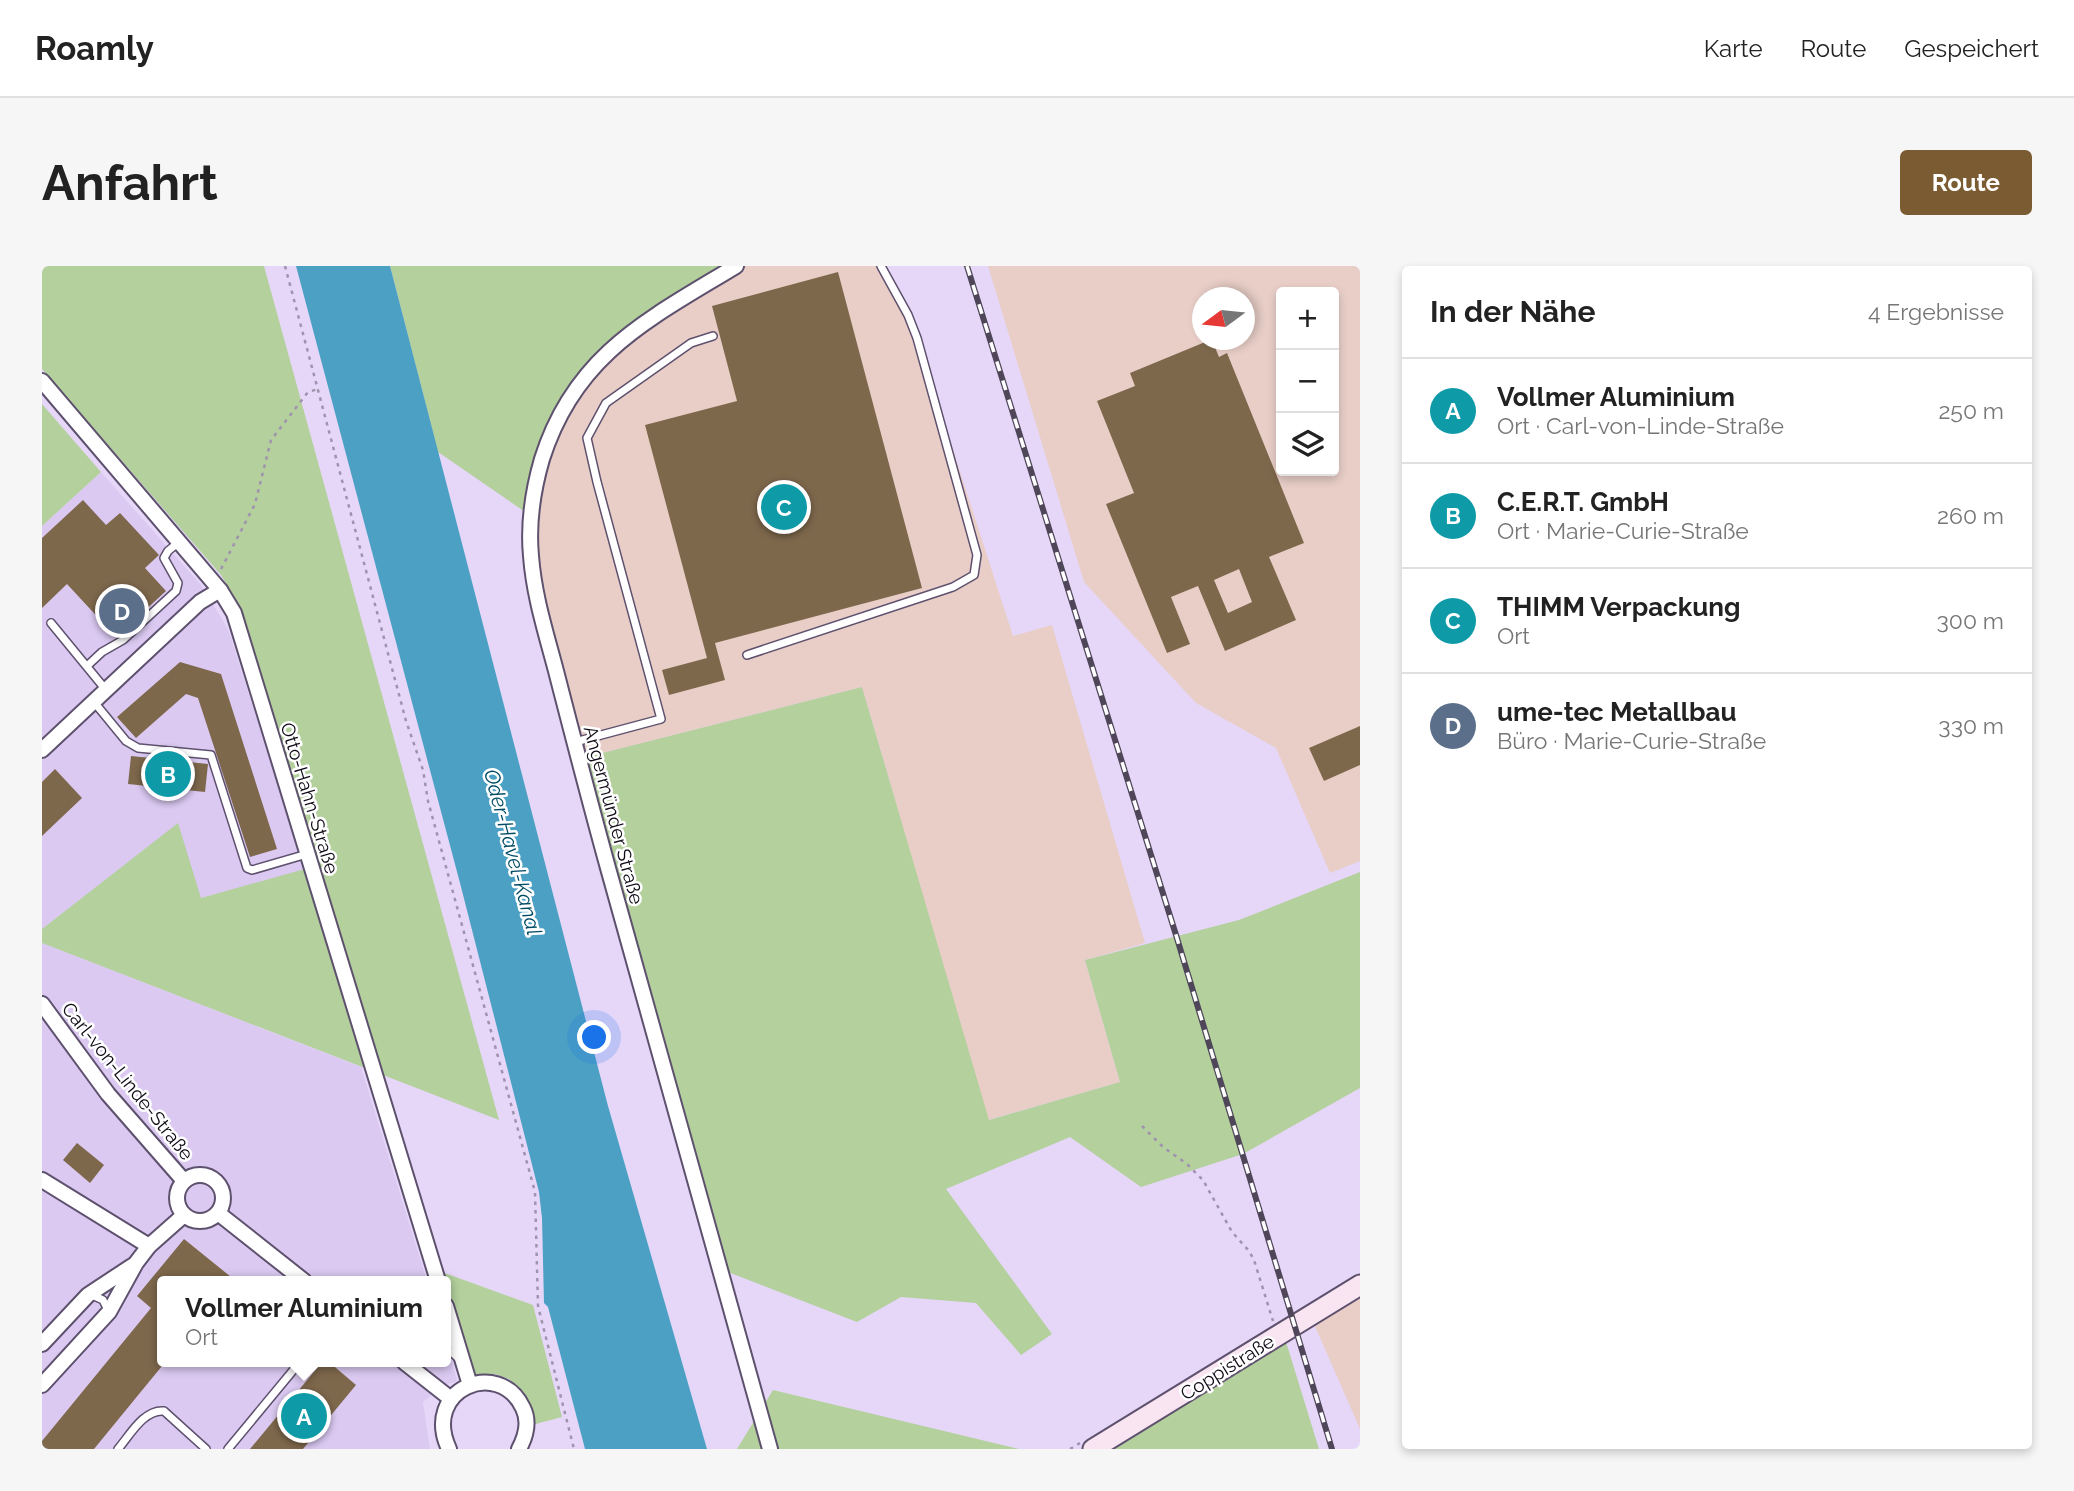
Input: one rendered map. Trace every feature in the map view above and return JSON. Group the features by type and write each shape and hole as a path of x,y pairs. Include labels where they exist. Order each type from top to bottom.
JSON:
{"main road":[{"name":"Coppistraße","path":"1093,1449 1360,1285"}],"street":[{"name":"Angermünder Straße","path":"736,266 640,325 594,366 576,390 562,413 543,456 533,498 530,554 538,603 574,742 769,1449"},
{"name":"Otto-Hahn-Straße","path":"42,381 217,586 234,613 436,1276"},
{"path":"42,750 217,586"},
{"name":"Carl-von-Linde-Straße","path":"42,1004 108,1094 184,1181"},
{"name":"Carl-von-Linde-Straße","path":"184,1215 177,1197 184,1181 198,1175 207,1176 220,1187 223,1198 218,1213"},
{"path":"42,1180 149,1246"},
{"path":"42,1385 109,1312 136,1263 149,1246 184,1215 200,1222 218,1213 298,1276"},
{"path":"42,1344 90,1294 136,1263"},
{"path":"451,1323 470,1385"},
{"path":"410,1367 451,1399"},
{"path":"449,1449 442,1424 444,1411 459,1391 483,1382 497,1384 509,1390 519,1400 527,1425 525,1438 519,1449"}],"lane":[{"path":"747,656 953,587 974,575 977,555 917,338 908,315 881,266"},
{"path":"574,742 661,719 587,438 606,402 691,343 713,336"},
{"path":"87,666 102,652 123,640 176,591 178,583 164,558 178,542"},
{"path":"51,622 106,690"},
{"path":"94,702 126,741 138,748 211,755 247,868 252,870 307,854"},
{"path":"90,1294 103,1300 109,1312"},
{"path":"451,1352 463,1363"},
{"path":"228,1449 296,1367"},
{"path":"118,1449 147,1415 157,1410 164,1411 206,1449"}],"path":[{"path":"285,266 406,721 423,771 428,801 536,1192 538,1306 574,1449"},
{"path":"217,586 256,504 271,440 308,392 318,390"},
{"path":"1142,1126 1203,1180 1232,1232 1255,1259 1275,1327"}],"shaded area":[{"path":"736,266 881,266 917,338 1013,636 1052,625 1145,943 1085,960 1120,1082 988,1120 862,687 579,759 548,640 531,516 562,413 605,357"},
{"path":"988,266 1360,266 1360,861 1330,873 1276,748 1196,703 1084,582"},
{"path":"101,472 201,585 228,629 305,870 200,898 178,824 42,929 42,526"},
{"path":"42,943 361,1067 425,1276 157,1276 157,1367 451,1367 451,1360 457,1381 443,1386 423,1402 430,1449 42,1449"},
{"path":"1360,1298 1360,1429 1314,1324"}],"green space":[{"path":"42,266 264,266 499,1120 42,943 42,929 178,823 201,898 319,865 234,597 221,575 42,369"},
{"path":"390,266 736,266 640,325 562,413 531,516 438,452"},
{"path":"42,404 101,472 42,526"},
{"path":"862,687 989,1120 1120,1082 1085,960 1239,920 1360,872 1360,1088 1243,1154 1141,1187 1070,1137 946,1189 1052,1334 1021,1355 976,1303 901,1297 857,1322 728,1272 595,822 579,759"},
{"path":"442,1272 533,1305 562,1417 532,1425 533,1412 522,1391 509,1379 495,1374 474,1376 451,1301 451,1276 443,1276"},
{"path":"1283,1332 1319,1449 1093,1449"},
{"path":"773,1390 1019,1449 737,1449"}],"water":[{"name":"Oder-Havel-Kanal","path":"296,266 390,266 608,1106 707,1449 585,1449 548,1307 544,1303 539,1192"}],"building":[{"path":"838,272 922,588 715,643 725,680 669,695 662,670 707,658 645,425 737,401 712,306"},
{"path":"1192,347 1192,350 1216,350 1219,357 1227,353 1304,543 1269,557 1296,620 1225,651 1198,586 1171,597 1190,644 1167,653 1106,504 1134,493 1097,401 1135,386 1130,373","holes":["1239,569 1252,602 1228,613 1214,580"]},
{"path":"83,500 106,525 120,513 159,555 145,568 166,591 116,637 67,584 42,608 42,538"},
{"path":"180,662 221,674 277,849 250,857 198,698 186,694 136,738 117,717"},
{"path":"1360,726 1360,765 1324,781 1309,748"},
{"path":"131,756 208,764 205,792 128,784"},
{"path":"55,769 82,798 42,836 42,782"},
{"path":"77,1143 104,1165 90,1183 63,1160"},
{"path":"184,1239 230,1276 157,1276 157,1367 161,1367 94,1449 42,1449 42,1441 151,1308 137,1296"},
{"path":"318,1367 335,1367 356,1385 303,1449 250,1449"}],"railway":[{"path":"967,266 1176,935 1332,1449"}],"place":[{"name":"THIMM Verpackung","path":"784,507"},
{"name":"ume-tec Metallbau","path":"122,611"},
{"name":"C.E.R.T. GmbH","path":"168,774"},
{"name":"Vollmer Aluminium","path":"304,1416"}]}
